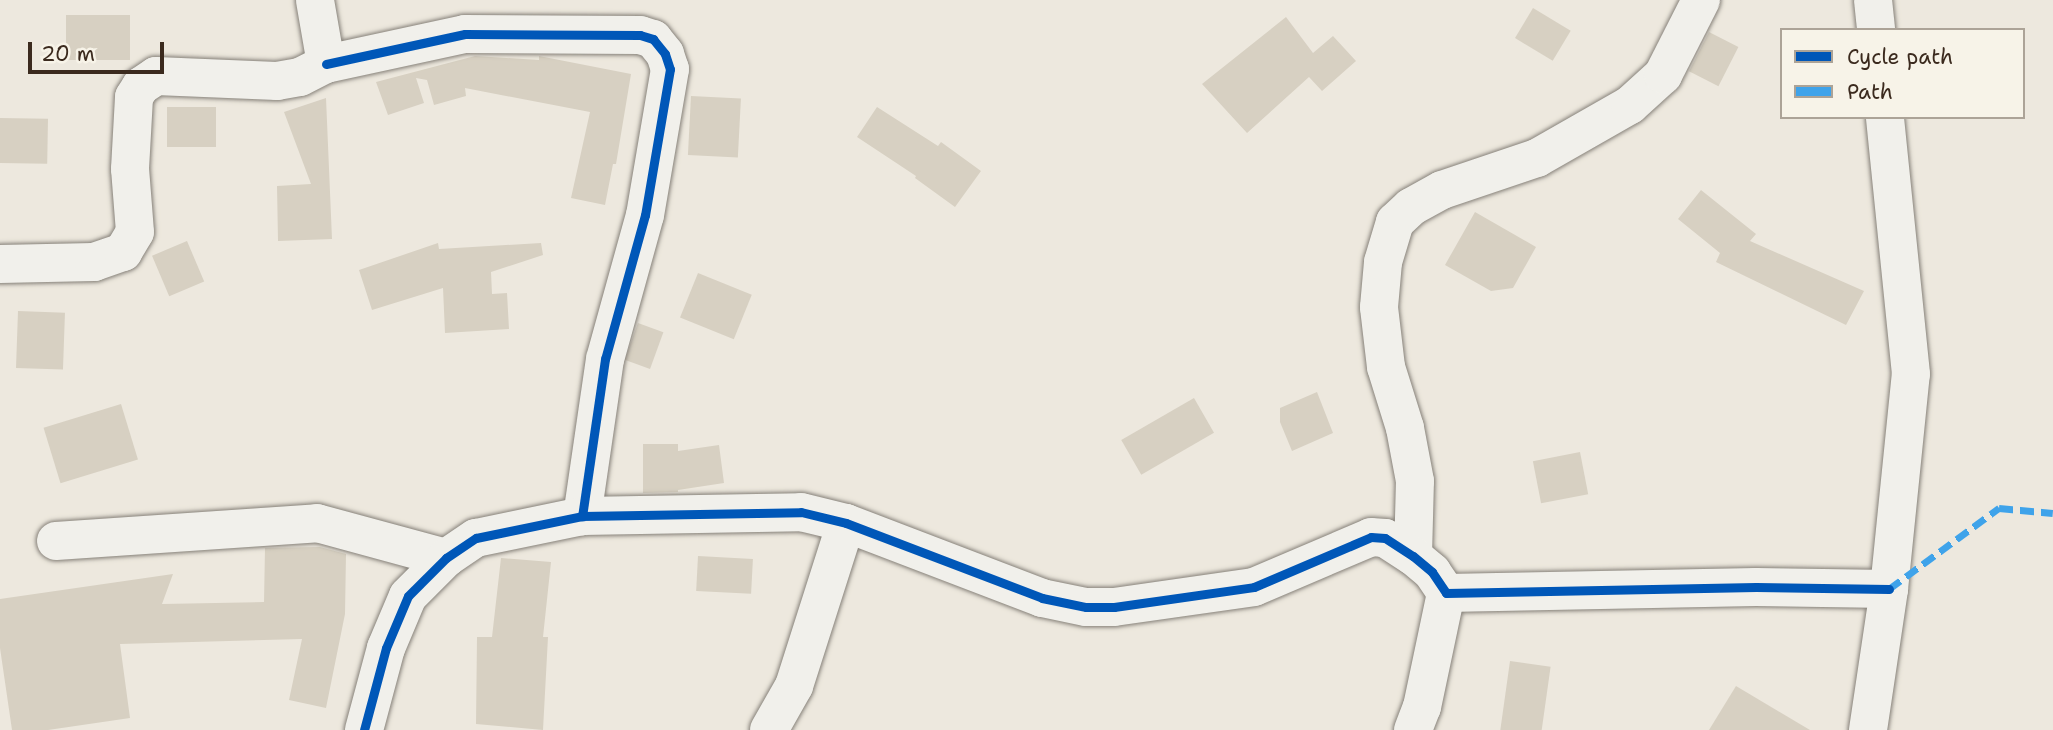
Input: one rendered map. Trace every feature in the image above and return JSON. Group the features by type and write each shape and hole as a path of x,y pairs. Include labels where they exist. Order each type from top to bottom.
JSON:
{"street":[{"path":"315,0 326,64"},
{"path":"1413,556 1415,481 1405,429 1386,367 1379,307 1383,262 1395,222 1411,207 1442,190 1537,158 1630,105 1663,75 1700,0"},
{"path":"1873,0 1876,28"},
{"path":"0,264 94,262 123,251 135,232 130,169 134,97 142,86 156,76 277,81 300,77 326,64 476,33 640,35 653,39 665,54 670,69 645,215 605,359 582,516"},
{"path":"1868,730 1889,589 1911,374 1885,119"},
{"path":"364,730 386,648 408,596 446,558 476,538 582,516 801,512 846,523 1042,598 1086,607 1114,607 1254,587 1371,537 1385,538 1432,572 1446,593 1422,707 1413,730"},
{"path":"56,541 317,523 446,558"},
{"path":"769,730 794,686 846,523"},
{"path":"1446,593 1756,587 1889,589"}],"building":[{"path":"1533,8 1571,31 1553,61 1515,38"},
{"path":"66,15 130,15 130,60 66,60"},
{"path":"1286,17 1313,53 1333,36 1356,61 1322,91 1309,77 1247,133 1202,84"},
{"path":"1709,32 1738,47 1718,86 1689,71"},
{"path":"475,56 539,60 539,56 631,74 616,164 613,164 605,205 571,198 590,112 465,88 466,96 434,105 427,80 416,78 424,103 388,115 376,82"},
{"path":"691,96 741,99 738,158 688,155"},
{"path":"326,98 332,239 278,241 277,186 311,184 284,112"},
{"path":"167,107 216,107 216,147 167,147"},
{"path":"877,107 938,146 941,142 981,171 955,207 915,178 916,176 857,137"},
{"path":"0,118 48,119 47,164 0,163"},
{"path":"1701,190 1756,234 1750,241 1864,291 1846,325 1716,262 1720,253 1678,219"},
{"path":"1475,212 1536,247 1513,288 1491,291 1445,265"},
{"path":"187,241 204,282 169,296 152,256"},
{"path":"438,243 439,249 541,243 543,255 491,272 492,294 507,293 509,329 445,333 443,288 372,310 359,270"},
{"path":"698,273 752,295 734,339 680,318"},
{"path":"18,311 65,313 63,370 16,368"},
{"path":"638,323 663,332 650,369 625,360"},
{"path":"1317,392 1333,433 1292,451 1280,422 1280,408"},
{"path":"1194,398 1214,433 1141,475 1121,440"},
{"path":"121,404 138,459 60,483 44,428"},
{"path":"643,444 678,444 678,451 719,445 724,483 678,492 643,493"},
{"path":"1580,452 1588,494 1541,503 1533,461"},
{"path":"320,547 346,554 345,614 326,708 289,700 302,639 120,644 130,718 48,730 12,730 0,648 0,599 173,574 162,604 264,602 265,548"},
{"path":"698,556 753,559 751,594 696,591"},
{"path":"501,558 551,562 543,637 548,637 543,730 476,724 477,637 492,637"},
{"path":"1510,661 1551,667 1542,730 1500,730"},
{"path":"1736,686 1810,730 1709,730"}],"marked path":[{"path":"1889,589 1999,508 2053,513"}],"cycle path":[{"path":"326,64 465,34 640,35 653,39 665,54 670,69 645,215 605,359 582,516"},
{"path":"364,730 386,648 408,596 446,558 476,538 582,516 801,512 846,523 1042,598 1086,607 1114,607 1254,587 1371,537 1385,538 1413,556 1432,572 1446,593 1756,587 1889,589"}]}
